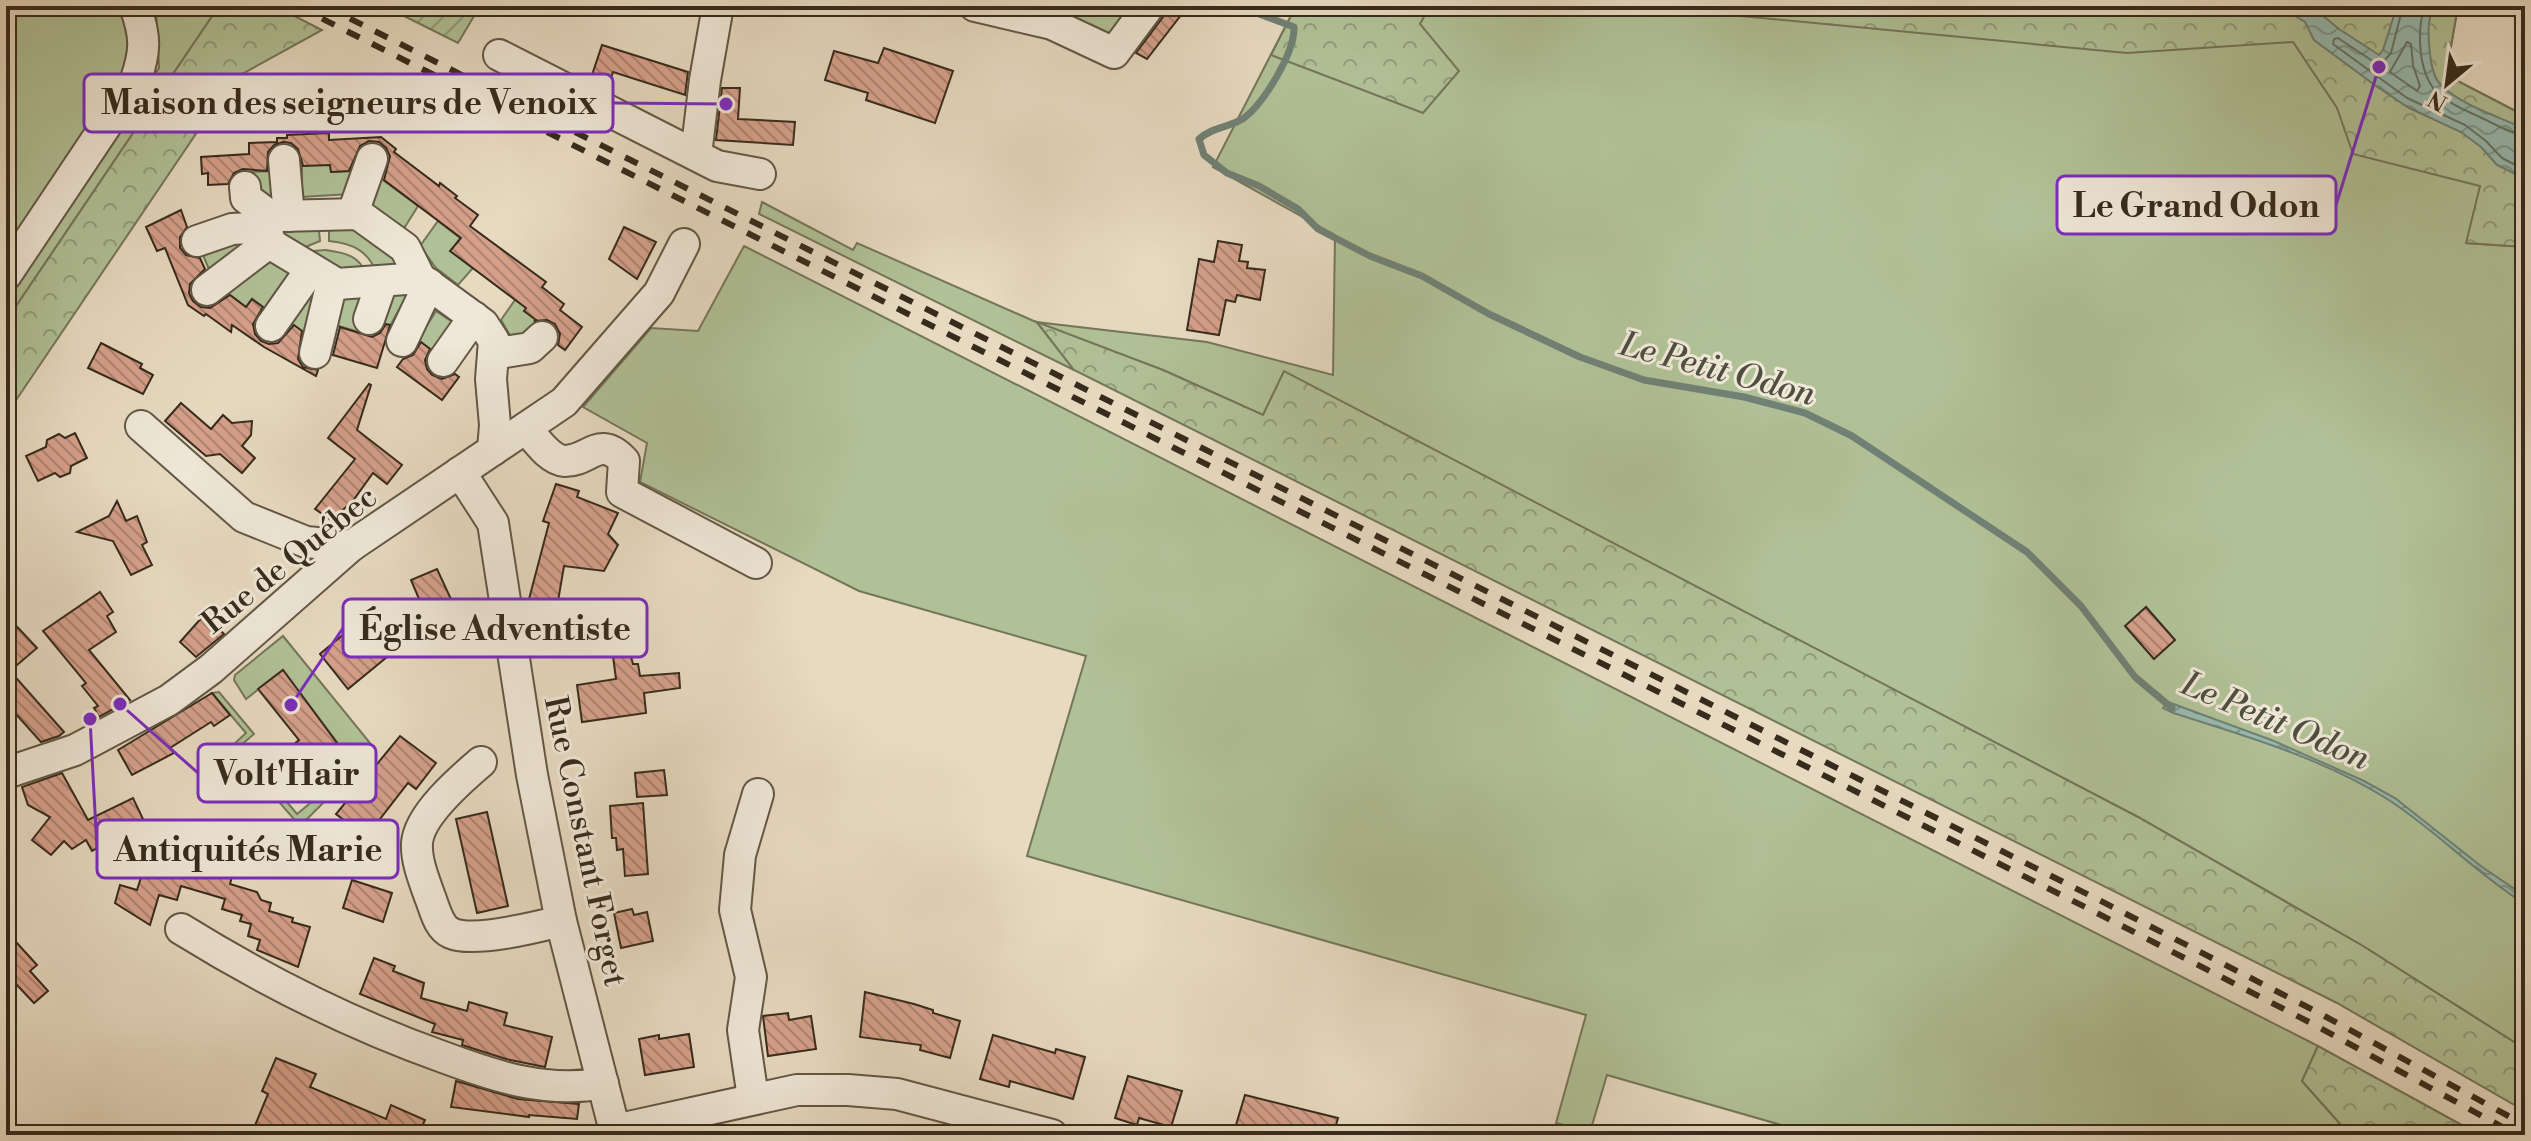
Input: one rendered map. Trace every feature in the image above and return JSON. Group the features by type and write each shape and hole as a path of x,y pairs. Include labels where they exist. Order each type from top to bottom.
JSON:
{"street":[{"path":"6,275 135,82 144,59 145,43 135,6"},
{"path":"696,155 718,6"},
{"path":"975,6 1052,24 1114,53 1149,6"},
{"path":"499,55 717,166 760,174"},
{"path":"353,213 372,159"},
{"path":"207,290 275,226 284,160"},
{"path":"245,187 246,198 322,275 382,282 424,281"},
{"path":"197,241 232,229 275,226 353,213 363,217 405,248 424,281 490,332 494,341 491,379 495,425 493,450"},
{"path":"6,260 30,238"},
{"name":"Rue de Québec","path":"6,773 75,750 169,700 211,669 351,546 564,402 659,293 684,244"},
{"path":"271,326 322,275"},
{"path":"315,353 322,275"},
{"path":"402,341 424,281"},
{"path":"369,319 382,282"},
{"path":"443,361 474,317"},
{"path":"493,354 530,348 542,337"},
{"path":"141,426 244,517 306,542 351,546"},
{"path":"526,428 553,457 566,461 601,448 615,452 624,461 622,492 756,563"},
{"name":"Rue Constant Forget","path":"460,472 493,523 532,775 561,921 616,1132"},
{"path":"481,762 440,800 417,840 420,866 442,925 450,933 461,935 514,932 561,921"},
{"path":"753,1098 743,1030 751,977 735,910 740,855 758,794"},
{"path":"181,929 290,992 392,1039 481,1071 533,1084 579,1088 603,1083"},
{"path":"616,1132 797,1090 848,1090 897,1094 1052,1135"}],"green space":[{"path":"6,6 120,6 132,37 124,78 6,251"},
{"path":"156,6 219,6 6,321 6,300 159,68"},
{"path":"219,6 275,6 322,30 233,79 6,415 6,321"},
{"path":"384,6 480,6 458,43"},
{"path":"996,6 1141,6 1119,37"},
{"path":"1296,6 2458,6 2446,75 2514,110 2467,243 2525,247 2525,1049 2363,946 2138,817 1284,372 1263,415 1163,370 1038,324 1074,370 759,214 762,202 853,250 857,243 1036,322 1207,342 1333,375 1335,235 1213,167"},
{"path":"1296,6 1430,6 1420,24 1459,71 1423,113 1271,55"},
{"path":"1636,6 2458,6 2446,75 2525,116 2525,247 2466,243 2480,186 2353,154 2337,108 2293,42 2127,53"},
{"path":"330,162 331,172 353,171 350,194 302,197 302,163"},
{"path":"278,171 279,203 251,187 250,172"},
{"path":"379,177 418,206 403,230 368,206"},
{"path":"353,219 404,267 377,275 370,260 359,250 329,241 329,220"},
{"path":"318,220 320,241 293,252 279,228"},
{"path":"438,221 460,238 451,251 473,268 458,285 436,268 420,246"},
{"path":"243,235 248,243 211,274 200,248"},
{"path":"744,246 2318,1046 2302,1081 2350,1135 1816,1135 1607,1075 1590,1132 1556,1123 1586,1015 1027,856 1086,656 859,591 640,482 647,443 583,407 651,328 698,331"},
{"path":"325,250 356,259 367,276 335,277 304,258 314,251"},
{"path":"271,257 299,277 274,315 252,299 246,307 223,290"},
{"path":"311,282 323,290 307,336 285,319"},
{"path":"342,293 369,294 359,332 332,324"},
{"path":"386,293 408,293 390,326 374,321"},
{"path":"517,297 536,320 526,334 512,339 501,320"},
{"path":"436,311 457,325 440,356 418,340"},
{"path":"1037,322 1163,370 1263,415 1284,371 2138,817 2363,946 2525,1049 2525,1111 2337,1003 1074,370"},
{"path":"283,636 370,743 341,785 300,826 231,747 246,733 212,693 219,692 254,734 240,746 297,814 326,790 308,767 337,742 283,670 246,699 234,680 235,675"},
{"path":"2318,1046 2480,1135 2350,1135 2302,1081"}],"water":[{"path":"2279,6 2311,6 2379,55 2397,6 2435,6 2429,33 2431,62 2437,80 2464,102 2525,129 2525,179 2497,165 2481,147 2461,132 2409,108 2376,86 2314,40 2305,22"},
{"path":"2168,702 2274,741 2395,798 2482,867 2525,896 2525,904 2489,879 2420,822 2360,783 2281,749 2173,713 2163,708"}],"building":[{"path":"1167,6 1188,6 1147,59 1136,53 1163,17"},
{"path":"602,45 688,72 685,95 613,72 607,90 590,81"},
{"path":"884,48 953,71 935,123 866,100 868,93 825,80 834,51 878,63"},
{"path":"722,88 740,88 738,119 795,122 793,145 716,140"},
{"path":"329,133 329,140 381,137 396,149 394,152 439,186 440,183 478,215 470,226 546,282 542,287 564,304 560,310 582,327 565,350 558,345 560,334 555,324 547,320 534,321 524,311 526,308 450,251 461,238 384,180 390,156 379,142 369,141 360,146 349,171 331,172 330,165 303,166 298,149 291,143 283,142 274,145 268,152 267,171 243,169 234,173 228,184 208,185 208,173 202,174 201,157 249,154 249,143 277,142 277,138 287,138 287,135"},
{"path":"181,210 187,227 180,237 180,248 186,255 200,258 205,269 190,284 189,293 193,301 201,307 210,308 230,295 246,307 252,299 263,307 253,324 255,334 261,341 278,343 294,325 302,331 298,359 303,367 318,370 316,376 232,325 231,332 188,305 165,248 157,251 146,227"},
{"path":"624,227 656,242 637,279 609,259"},
{"path":"1218,241 1242,245 1239,261 1248,262 1247,268 1265,270 1260,300 1237,295 1235,302 1226,300 1219,335 1187,330 1199,259 1214,262"},
{"path":"386,324 390,325 377,368 333,355 340,327 372,337 380,333"},
{"path":"421,342 430,349 425,360 432,375 442,379 455,374 459,377 442,400 397,367 403,359 413,355"},
{"path":"101,343 142,364 140,368 153,375 143,394 88,368"},
{"path":"369,384 357,430 402,465 387,484 373,473 352,502 331,520 315,509 355,459 328,438"},
{"path":"181,403 211,429 223,415 232,423 252,421 251,435 242,446 255,458 242,473 220,454 206,456 165,421"},
{"path":"75,433 87,458 71,466 70,473 60,477 55,473 38,481 26,456 46,447 47,440 59,434 65,438"},
{"path":"556,484 579,491 577,497 618,513 608,534 618,545 604,571 564,566 557,607 528,603 549,523 543,521"},
{"path":"117,501 126,521 137,516 147,542 142,545 152,565 131,575 113,541 77,532 109,516"},
{"path":"437,569 456,610 436,620 428,620 411,580"},
{"path":"100,592 113,612 107,616 116,632 89,650 130,700 99,717 94,708 98,706 82,686 86,683 43,631"},
{"path":"371,606 375,613 384,606 398,636 394,638 398,648 348,689 320,654 357,623 355,620"},
{"path":"2146,607 2175,640 2154,659 2125,626"},
{"path":"6,615 37,648 10,671 64,732 59,736 41,742 6,703"},
{"path":"204,615 224,634 196,657 180,642"},
{"path":"630,653 633,664 638,664 640,676 679,673 680,688 644,693 646,713 582,722 577,685 616,679 613,656"},
{"path":"283,670 337,743 309,765 293,745 299,740 258,689"},
{"path":"212,693 230,715 214,726 211,722 170,748 174,753 132,775 118,750"},
{"path":"400,736 436,763 416,789 408,783 366,837 336,814"},
{"path":"664,770 667,795 637,797 635,773"},
{"path":"62,773 88,820 133,798 143,819 118,832 125,834 92,851 86,840 72,849 64,841 51,855 32,840 50,817 28,805 22,787"},
{"path":"643,803 648,874 625,876 623,849 617,850 616,838 612,838 610,806"},
{"path":"487,812 508,906 477,913 456,819"},
{"path":"152,843 181,852 179,858 233,873 230,884 257,892 261,900 271,903 269,911 310,927 298,967 257,950 260,940 248,936 251,924 240,921 242,915 222,909 225,899 181,886 177,900 159,895 150,925 115,903 120,885 137,890"},
{"path":"352,880 392,893 383,922 343,908"},
{"path":"632,909 634,915 647,912 653,941 621,948 614,913"},
{"path":"6,931 37,965 30,971 48,991 34,1003 16,984 6,993"},
{"path":"374,958 395,966 393,971 424,983 421,998 467,1011 469,1002 507,1013 504,1025 552,1037 545,1067 462,1045 463,1040 432,1032 435,1024 360,994"},
{"path":"865,992 914,1004 960,1021 950,1058 920,1050 921,1045 860,1037"},
{"path":"788,1013 789,1020 811,1016 816,1049 768,1056 763,1016"},
{"path":"689,1034 694,1067 645,1075 639,1039"},
{"path":"993,1035 1055,1053 1056,1049 1085,1057 1073,1099 1010,1081 1009,1087 980,1079"},
{"path":"276,1058 316,1074 310,1087 386,1119 391,1105 425,1120 419,1133 424,1135 251,1135 268,1094 262,1091"},
{"path":"1128,1076 1182,1091 1171,1127 1139,1118 1137,1125 1115,1118"},
{"path":"456,1081 518,1099 579,1104 577,1119 529,1117 451,1107"},
{"path":"1245,1095 1338,1118 1333,1135 1233,1135"}],"waterway":[{"name":"Le Petit Odon","path":"1251,11 1294,27 1293,37 1277,76 1252,111 1244,118 1199,139 1204,155 1227,173 1259,186 1298,209 1318,229 1370,256 1422,276 1489,314 1580,357 1644,380 1744,397 1805,413 1852,436 2027,552 2081,606 2135,677 2172,708"}],"railway":[{"path":"297,6 2093,911 2311,1023 2517,1135"},
{"path":"325,6 2099,900 2317,1012 2525,1125"}],"place":[{"name":"Le Grand Odon","path":"2379,67"},
{"name":"Maison des seigneurs de Venoix","path":"726,104"},
{"name":"Volt'Hair","path":"120,704"},
{"name":"Église Adventiste","path":"291,705"},
{"name":"Antiquités Marie","path":"90,719"}]}
